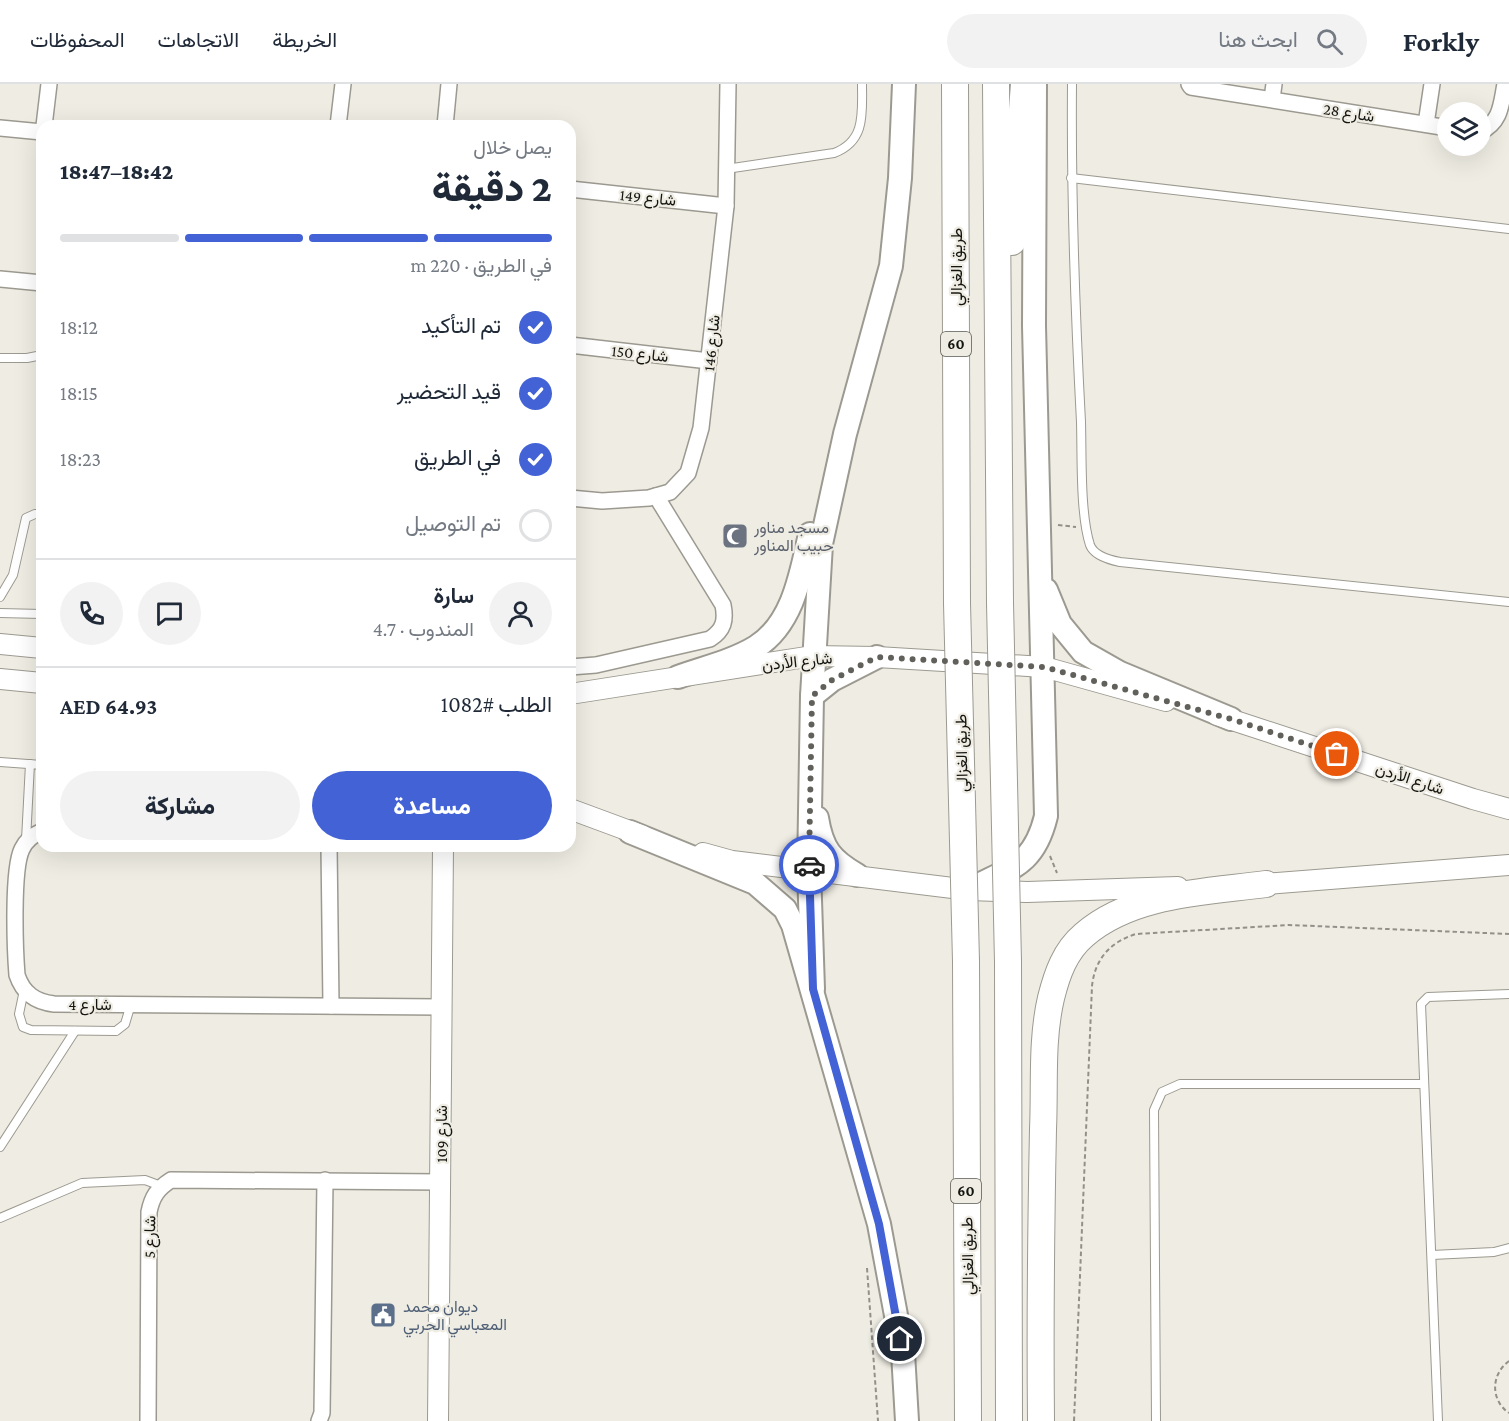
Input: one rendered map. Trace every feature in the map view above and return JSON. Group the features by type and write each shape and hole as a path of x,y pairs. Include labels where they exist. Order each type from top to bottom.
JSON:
{"highway":[{"name":"طريق الغزالي","path":"955,84 957,603 966,961 968,1421"},
{"path":"996,84 1000,603 1008,962 1009,1421"},
{"path":"998,455 1024,84"},
{"path":"1041,1421 1040,1255 1044,1056 1051,999 1059,968 1083,935 1124,911 1194,893 1266,884"}],"main road":[{"path":"813,989 809,870 812,696 821,544 845,434 891,266 900,178 904,84"},
{"path":"969,890 1029,857 1041,834 1046,816 1034,326 1035,84"},
{"path":"678,677 754,648 767,639 782,621 799,584 815,511 845,434"},
{"path":"1040,552 1046,592 1060,624 1083,652 1111,668 1231,719"},
{"path":"0,644 36,647"},
{"name":"شارع الأردن","path":"576,693 813,656 877,657 1044,667 1231,719 1473,800 1509,809"},
{"path":"812,696 846,671 877,657"},
{"path":"0,678 36,682"},
{"path":"811,781 819,830 825,847 835,862 857,875"},
{"path":"576,811 755,883 785,909 793,925 813,989 879,1224 903,1353 907,1421"},
{"path":"630,832 732,861 969,890 1037,892 1266,884 1509,865"},
{"name":"شارع 109","path":"438,1421 443,852"}],"street":[{"path":"45,120 50,84"},
{"path":"339,120 343,84"},
{"path":"446,120 449,84"},
{"name":"شارع 146","path":"576,499 602,501 656,496 670,492 688,473 701,428 726,206 728,84"},
{"name":"شارع 28","path":"1189,84 1191,87 1273,92 1437,126"},
{"path":"1426,124 1432,84"},
{"path":"1491,127 1499,116 1505,84"},
{"path":"0,128 36,131"},
{"name":"شارع 149","path":"576,190 726,206"},
{"path":"0,279 36,282"},
{"name":"شارع 150","path":"576,346 709,361"},
{"path":"576,666 607,663 710,639 719,633 725,619 723,605 656,496"},
{"path":"24,990 16,966 17,868 21,850 26,841 36,835"},
{"path":"329,852 331,1006"},
{"name":"شارع 4","path":"24,990 45,1003 441,1007"},
{"path":"161,1186 171,1180 441,1182"},
{"path":"319,1421 322,1413 325,1180"},
{"name":"شارع 5","path":"148,1421 149,1212 152,1199 161,1186"}],"lane":[{"path":"726,169 834,153 845,149 860,131 862,84"},
{"path":"1072,84 1071,178 1080,406 1090,547 1098,555 1120,562 1509,602"},
{"path":"1071,178 1509,229"},
{"path":"0,358 36,356"},
{"path":"0,597 13,575 26,518 36,514"},
{"path":"0,613 36,614"},
{"path":"0,762 36,764"},
{"path":"26,841 30,764"},
{"path":"24,990 19,1014 23,1027 31,1030 116,1031 125,1024 130,1004"},
{"path":"1438,1421 1421,1009 1424,1000 1428,997 1509,994"},
{"path":"0,1146 75,1031"},
{"path":"1156,1421 1154,1110 1162,1092 1180,1084 1424,1084"},
{"path":"0,1218 82,1184 145,1180 161,1186"},
{"path":"1432,1255 1494,1252 1509,1248"}],"path":[{"path":"1038,523 1088,528"},
{"path":"1074,1421 1092,986 1096,966 1108,949 1126,937 1136,934 1289,925 1509,934"},
{"path":"866,1260 878,1421"},
{"path":"1509,1361 1496,1377 1494,1389 1498,1401 1509,1413"}],"way so far":[{"path":"809,865 812,696 832,680 877,657 1044,667 1231,719 1337,754"}],"place":[{"name":"مسجد مناور حبيب المناور","path":"735,536"},
{"name":"ديوان محمد المعباسي الحربي","path":"383,1315"}],"route":[{"path":"809,865 813,989 879,1224 900,1339"}]}
